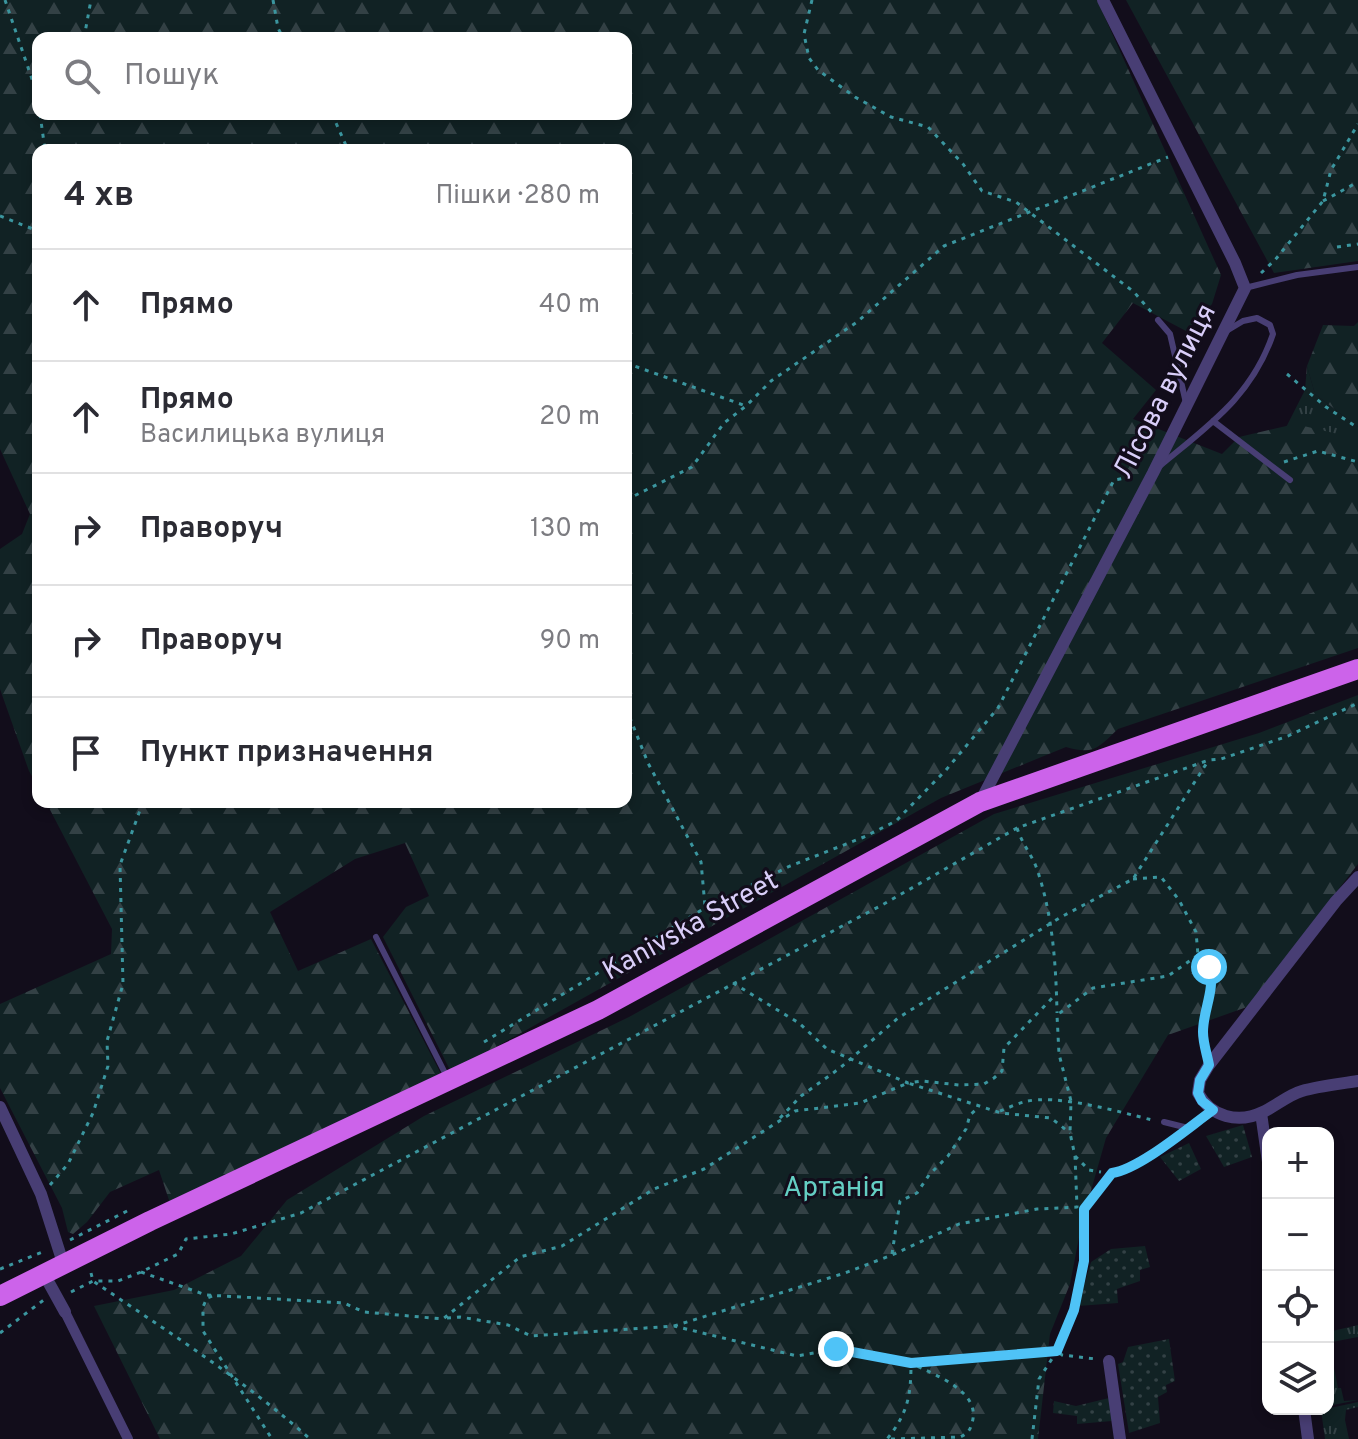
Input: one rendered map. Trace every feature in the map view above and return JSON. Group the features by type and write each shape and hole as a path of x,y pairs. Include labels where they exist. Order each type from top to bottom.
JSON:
{"main road":[{"name":"Kanivska Street","path":"0,1296 150,1221 598,1010 980,802 1358,669"}],"street":[{"name":"Лісова вулиця","path":"980,802 1153,473 1245,288 1103,0"},
{"path":"1358,877 1209,1065 1200,1080 1198,1093 1202,1101 1218,1115 1234,1118 1261,1113 1299,1091 1358,1081"},
{"path":"0,1107 41,1194 64,1266"},
{"path":"1261,1113 1263,1127"},
{"path":"44,1274 128,1439"},
{"path":"1109,1361 1120,1439"},
{"path":"1305,1415 1308,1439"}],"lane":[{"path":"1245,288 1297,275 1358,267"},
{"path":"1153,473 1230,408 1243,392 1273,334 1270,325 1257,318 1232,326 1222,335"},
{"path":"1158,320 1170,334 1186,404"},
{"path":"1213,421 1290,480"},
{"path":"376,937 448,1080"},
{"path":"1112,1173 1120,1172 1162,1148 1213,1110"},
{"path":"1164,1122 1188,1128"}],"path":[{"path":"5,0 32,79"},
{"path":"85,32 91,0"},
{"path":"273,0 280,32"},
{"path":"812,0 804,34 809,58 818,70 855,97 891,117 928,127 963,164 982,191 1016,202 1134,292 1158,320"},
{"path":"41,120 44,144"},
{"path":"335,120 345,144"},
{"path":"1323,201 1331,170 1358,124"},
{"path":"632,497 692,467 724,423 771,381 857,322 944,246 1180,153"},
{"path":"1245,288 1275,260 1323,201 1358,182"},
{"path":"0,216 32,229"},
{"path":"1337,247 1358,244"},
{"path":"632,365 746,406"},
{"path":"1287,374 1326,407 1358,428"},
{"path":"1274,467 1291,457 1318,451 1358,462"},
{"path":"480,1045 705,908 790,866 896,821 946,770 998,708 1114,480 1153,473"},
{"path":"0,1333 42,1300 55,1294 70,1293 93,1281 118,1281 141,1272 178,1254 186,1239 231,1234 301,1213 882,905 1017,828 1209,760 1221,759 1288,736 1358,703"},
{"path":"632,723 648,763 701,862 705,908"},
{"path":"1133,879 1209,760"},
{"path":"41,1194 68,1164 93,1113 108,1066 107,1041 123,984 120,865 141,808"},
{"path":"1017,828 1038,869 1050,924 1059,1054 1071,1101 1070,1133 1075,1156 1077,1207"},
{"path":"775,1124 801,1096 898,1018 1050,924 1133,879 1161,877 1179,900 1196,932 1198,955 1209,967 1212,977 1203,1031 1209,1065"},
{"path":"1057,1015 1093,988 1168,976 1198,955"},
{"path":"733,983 799,1023 827,1049 908,1083 979,1107 1051,1118 1070,1133"},
{"path":"443,1319 520,1257 562,1246 654,1189 704,1169 795,1111 860,1103 908,1083 922,1081 984,1084 1002,1071 1004,1048 1057,993"},
{"path":"997,1112 1025,1101 1071,1101 1164,1122"},
{"path":"892,1255 900,1201 917,1193 948,1156 966,1129 970,1115 979,1107"},
{"path":"1075,1156 1089,1170 1112,1173"},
{"path":"1032,1439 1039,1379 1057,1351 1074,1310 1084,1261 1084,1209 1112,1173"},
{"path":"141,1272 213,1295 344,1303 364,1312 443,1319 460,1317 508,1325 531,1336 674,1326 845,1273 959,1224 1037,1209 1084,1209"},
{"path":"0,1269 58,1245"},
{"path":"91,1273 93,1281 234,1380 310,1439"},
{"path":"213,1295 207,1298 203,1307 203,1331 272,1439"},
{"path":"674,1326 797,1356 836,1349 911,1363 1057,1351 1062,1355 1109,1361"},
{"path":"889,1439 901,1421 911,1391 911,1363"},
{"path":"889,1439 960,1437 966,1435 972,1423 972,1407 961,1391 911,1363"}],"green space":[{"path":"0,0 1097,0 1221,275 1212,304 1186,331 1133,303 1102,343 1156,390 1133,419 1222,454 1239,437 1295,424 1338,434 1358,448 1358,648 1118,729 1095,748 1083,750 1066,747 941,798 451,1072 383,937 406,907 429,896 405,843 355,859 270,912 298,971 371,939 442,1076 170,1203 159,1170 110,1192 87,1222 73,1234 68,1232 62,1208 0,1088 0,1004 111,954 112,929 49,808 632,808 632,144 32,144 32,776 0,689 0,549 22,534 30,514 0,449"},
{"path":"1126,0 1358,0 1358,261 1274,273"},
{"path":"1358,322 1358,427 1315,394 1307,366 1323,325 1354,326"},
{"path":"1307,366 1315,394 1358,427 1358,506 1273,453 1305,390"},
{"name":"Артанія","path":"1358,695 1358,864 1300,939 1261,1002 1168,1035 1106,1138 1082,1222 1070,1284 1050,1334 1038,1439 160,1439 94,1306 174,1290 241,1256 287,1200 424,1116 629,1017 994,814 1259,733"},
{"path":"1243,1125 1252,1157 1224,1167 1206,1136"},
{"path":"1189,1143 1201,1169 1179,1181 1160,1157"},
{"path":"1145,1246 1150,1267 1140,1270 1140,1281 1117,1289 1118,1303 1078,1306 1091,1262 1111,1249"},
{"path":"1358,1325 1358,1337 1334,1342 1334,1331"},
{"path":"1169,1339 1175,1381 1166,1385 1167,1392 1158,1397 1160,1423 1129,1433 1118,1364 1123,1362 1128,1347"},
{"path":"1334,1368 1344,1401 1358,1400 1334,1405"},
{"path":"1109,1398 1112,1421 1077,1424 1077,1416 1053,1413 1054,1401 1076,1406"},
{"path":"1358,1402 1358,1407 1346,1410 1349,1439 1325,1439 1322,1415 1334,1415 1334,1407"}],"route":[{"path":"836,1349 911,1363 1057,1351 1074,1310 1084,1261 1084,1209 1112,1173 1120,1172 1162,1148 1213,1110 1198,1093 1198,1085 1209,1065 1203,1031 1211,990 1209,967"}]}
